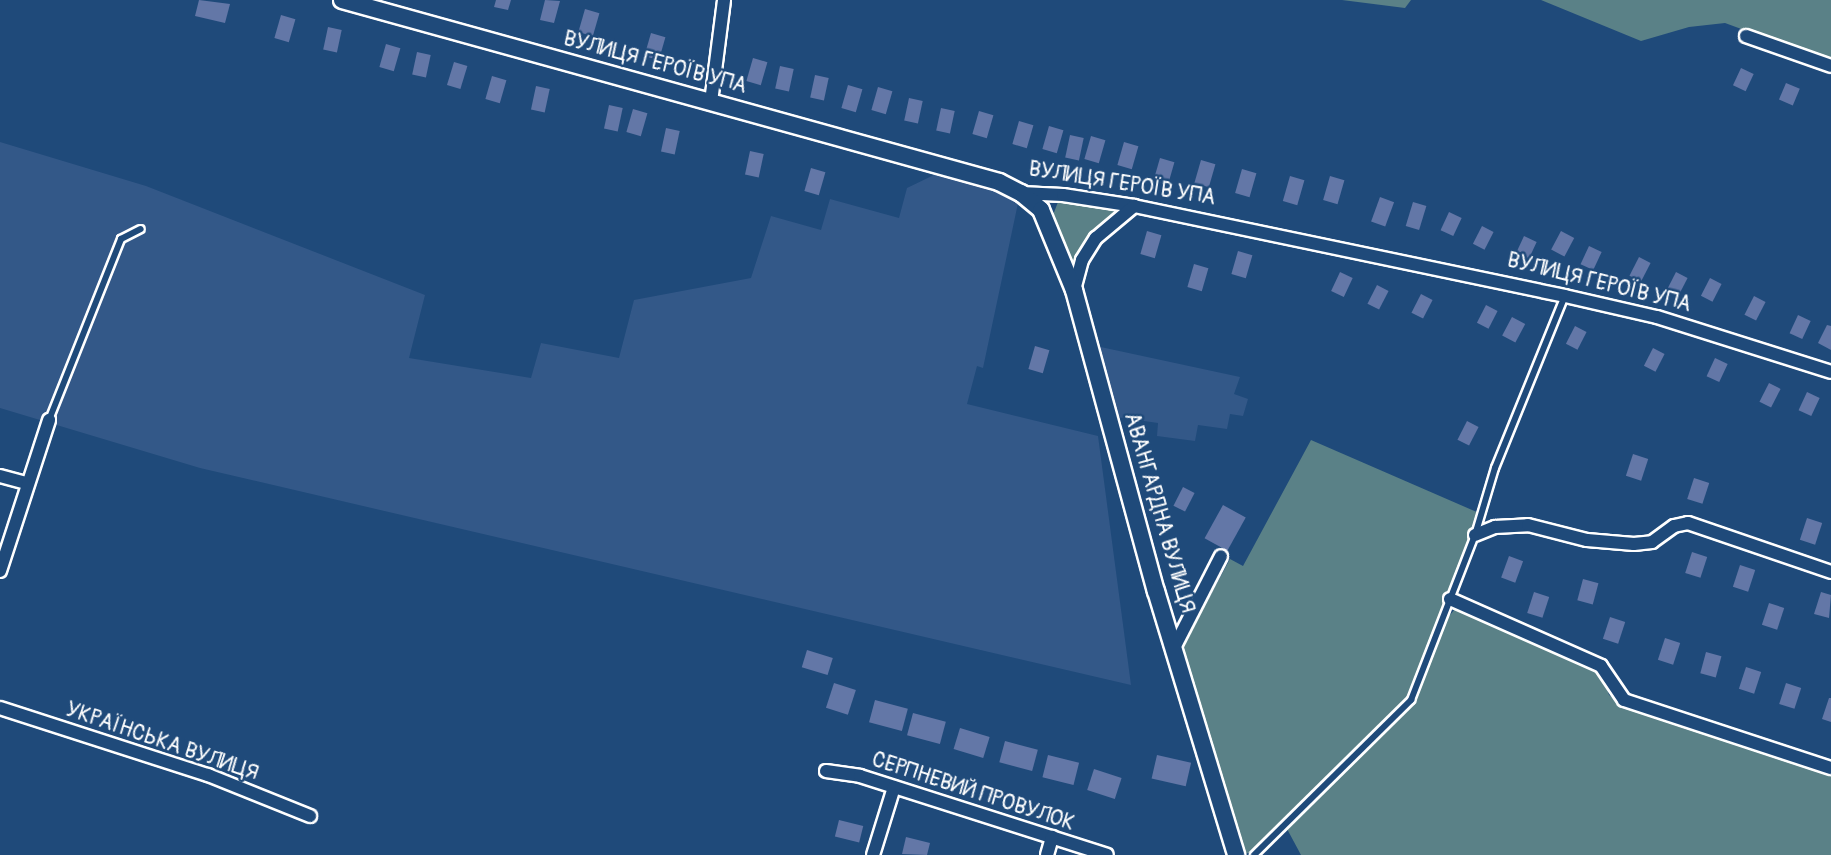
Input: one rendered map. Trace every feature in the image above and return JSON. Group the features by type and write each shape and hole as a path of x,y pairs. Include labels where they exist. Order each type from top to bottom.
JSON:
{"street":[{"name":"ВУЛИЦЯ ГЕРОЇВ УПА","path":"342,0 999,182 1022,193 1063,195 1134,206 1565,296 1656,317 1831,372"},
{"path":"711,102 723,0"},
{"path":"1746,36 1831,66"},
{"name":"АВАНГАРДНА ВУЛИЦЯ","path":"1022,193 1041,210 1074,291 1174,648 1236,855"},
{"path":"1074,291 1082,260 1096,238 1134,206"},
{"path":"0,571 49,420"},
{"path":"0,476 27,483"},
{"path":"1475,535 1495,527 1527,525 1587,540 1634,544 1652,542 1674,526 1688,523 1831,572"},
{"path":"1174,648 1221,556"},
{"path":"1450,599 1601,666 1624,700 1831,768"},
{"name":"УКРАЇНСЬКА ВУЛИЦЯ","path":"0,708 208,776 310,816"},
{"name":"СЕРПНЕВИЙ ПРОВУЛОК","path":"826,771 860,776 1107,855"},
{"path":"873,855 894,787"},
{"path":"1047,855 1052,837"}],"lane":[{"path":"49,420 121,239 141,229"},
{"path":"1254,855 1411,700 1475,535 1495,468 1565,296"}],"shaded area":[{"path":"0,142 146,186 425,295 409,358 531,378 541,343 619,358 634,300 751,278 771,216 821,230 830,199 899,218 907,188 936,174 1008,195 1018,203 983,368 977,366 967,404 1098,436 1131,685 200,468 0,408"},
{"path":"1096,346 1240,377 1234,394 1248,399 1243,416 1230,414 1227,429 1198,425 1195,441 1157,436 1158,423 1116,417"}],"green space":[{"path":"1342,0 1411,0 1405,8"},
{"path":"1541,0 1831,0 1831,62 1725,23 1689,27 1641,41"},
{"path":"1058,202 1123,208 1091,236 1075,270 1053,215"},
{"path":"1311,440 1479,513 1408,698 1253,852 1244,854 1182,648 1230,559 1243,566"},
{"path":"1456,608 1463,608 1592,666 1602,673 1609,695 1618,701 1831,772 1831,855 1301,855 1286,827 1404,714 1413,701 1443,623"}],"building":[{"path":"199,0 230,4 225,23 195,16"},
{"path":"496,0 511,0 508,10 494,7"},
{"path":"545,0 560,1 554,23 540,20"},
{"path":"585,9 599,13 593,36 578,32"},
{"path":"281,15 295,19 289,42 274,38"},
{"path":"328,27 342,30 337,52 323,49"},
{"path":"651,33 665,37 659,60 644,56"},
{"path":"386,44 400,48 394,71 379,67"},
{"path":"417,52 431,55 426,77 412,74"},
{"path":"753,58 767,62 761,85 746,81"},
{"path":"454,62 467,66 460,89 447,85"},
{"path":"780,66 794,69 789,91 775,88"},
{"path":"1741,68 1754,74 1746,91 1733,85"},
{"path":"815,75 829,78 824,100 810,97"},
{"path":"492,76 506,80 500,103 485,99"},
{"path":"1786,83 1800,89 1793,105 1779,100"},
{"path":"848,85 862,89 856,112 841,108"},
{"path":"536,86 550,89 545,112 531,109"},
{"path":"878,87 892,91 886,114 871,110"},
{"path":"909,98 923,101 918,123 904,120"},
{"path":"609,105 623,108 618,131 604,128"},
{"path":"941,108 955,111 950,133 936,130"},
{"path":"633,109 647,113 641,136 626,132"},
{"path":"979,111 993,115 987,138 972,134"},
{"path":"1019,121 1033,125 1027,148 1012,144"},
{"path":"1049,126 1063,130 1057,153 1042,149"},
{"path":"666,128 680,131 675,154 661,151"},
{"path":"1070,135 1084,138 1079,160 1065,157"},
{"path":"1091,136 1105,140 1099,163 1084,159"},
{"path":"1124,142 1138,146 1132,169 1117,165"},
{"path":"750,151 764,154 759,177 745,174"},
{"path":"1160,158 1174,162 1168,185 1153,181"},
{"path":"1201,160 1215,164 1209,187 1194,183"},
{"path":"811,168 825,172 819,195 804,191"},
{"path":"1242,169 1256,173 1250,197 1235,193"},
{"path":"1290,176 1304,180 1297,205 1283,201"},
{"path":"1330,176 1344,180 1338,204 1323,200"},
{"path":"1380,197 1394,202 1385,227 1371,221"},
{"path":"1413,202 1426,206 1419,230 1406,226"},
{"path":"1449,212 1462,218 1453,236 1441,230"},
{"path":"1482,226 1494,232 1485,250 1473,244"},
{"path":"1147,231 1161,235 1155,258 1140,254"},
{"path":"1561,231 1574,238 1564,257 1551,250"},
{"path":"1524,236 1537,242 1528,260 1516,254"},
{"path":"1589,246 1602,252 1593,270 1581,264"},
{"path":"1238,251 1252,255 1246,278 1231,274"},
{"path":"1639,257 1651,263 1641,282 1629,276"},
{"path":"1194,264 1208,268 1202,291 1187,287"},
{"path":"1340,272 1353,278 1344,297 1331,291"},
{"path":"1676,272 1688,278 1678,297 1666,291"},
{"path":"1710,278 1722,284 1713,302 1701,296"},
{"path":"1377,285 1389,291 1379,310 1367,304"},
{"path":"1421,294 1433,300 1423,319 1411,313"},
{"path":"1754,296 1766,302 1756,321 1744,315"},
{"path":"1486,305 1498,311 1489,329 1477,323"},
{"path":"1798,315 1811,321 1802,339 1790,333"},
{"path":"1512,317 1525,324 1515,343 1502,336"},
{"path":"1827,325 1831,326 1831,350 1818,343"},
{"path":"1575,326 1587,332 1578,350 1566,344"},
{"path":"1035,346 1049,350 1043,373 1028,369"},
{"path":"1653,348 1665,354 1656,372 1644,366"},
{"path":"1715,358 1728,364 1719,382 1707,376"},
{"path":"1769,383 1781,389 1771,408 1759,402"},
{"path":"1807,392 1820,398 1811,416 1799,410"},
{"path":"1467,421 1479,427 1469,446 1457,440"},
{"path":"1633,454 1648,459 1641,481 1626,476"},
{"path":"1694,478 1709,483 1702,504 1687,499"},
{"path":"1183,487 1195,493 1185,512 1173,506"},
{"path":"1223,505 1246,518 1227,551 1205,538"},
{"path":"1807,518 1822,523 1815,545 1800,540"},
{"path":"1692,552 1707,557 1700,578 1685,573"},
{"path":"1509,556 1523,561 1515,583 1501,578"},
{"path":"1740,565 1755,570 1748,592 1733,587"},
{"path":"1583,579 1598,583 1593,604 1577,600"},
{"path":"1534,592 1549,597 1542,618 1527,613"},
{"path":"1821,592 1831,595 1829,618 1814,614"},
{"path":"1769,603 1784,608 1777,630 1762,625"},
{"path":"1610,617 1625,622 1618,644 1603,639"},
{"path":"1665,638 1680,643 1673,665 1658,660"},
{"path":"807,650 833,658 828,675 802,667"},
{"path":"1706,652 1721,656 1716,677 1700,673"},
{"path":"1746,667 1761,672 1754,694 1739,689"},
{"path":"834,683 856,690 848,715 826,708"},
{"path":"1786,683 1801,688 1794,709 1779,704"},
{"path":"1829,698 1831,698 1831,722 1822,719"},
{"path":"875,700 908,709 902,731 869,722"},
{"path":"913,713 946,722 940,744 907,735"},
{"path":"960,728 990,737 983,758 954,749"},
{"path":"1005,741 1038,750 1032,771 999,762"},
{"path":"1048,755 1079,763 1073,785 1042,777"},
{"path":"1157,755 1191,763 1186,786 1152,778"},
{"path":"1094,769 1122,778 1115,799 1087,790"},
{"path":"839,820 863,826 859,843 835,836"},
{"path":"906,837 930,843 927,855 902,854"}]}
